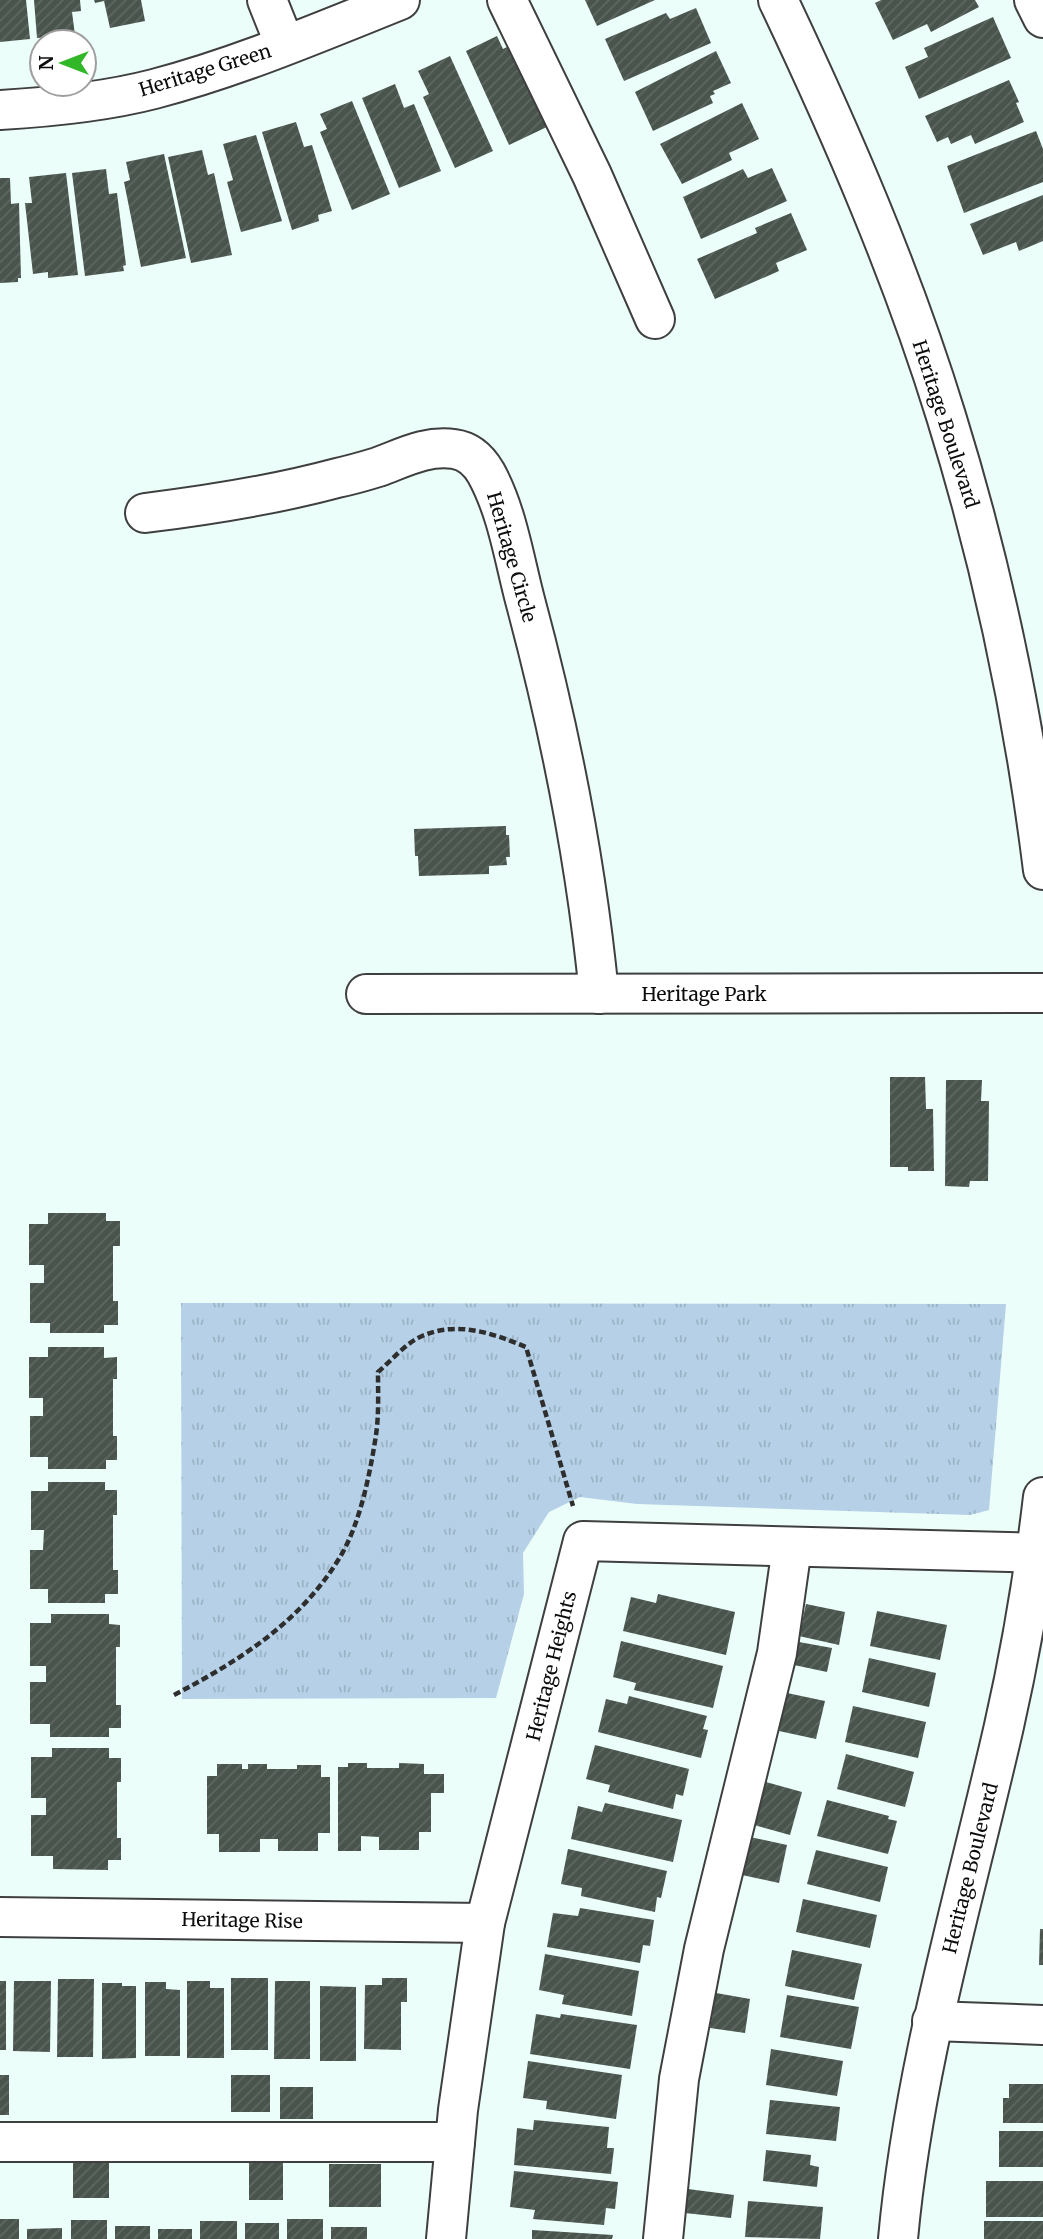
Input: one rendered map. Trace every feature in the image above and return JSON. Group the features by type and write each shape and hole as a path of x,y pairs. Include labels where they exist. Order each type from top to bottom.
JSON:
{"street":[{"name":"Heritage Green","path":"267,0 285,45"},
{"name":"Heritage Green","path":"0,110 78,102 153,89 285,45 400,0"},
{"path":"507,0 592,175 655,319"},
{"name":"Heritage Boulevard","path":"778,0 870,204 946,413 988,566 1015,686 1033,790 1043,870"},
{"path":"1034,0 1043,19"},
{"name":"Heritage Circle","path":"145,513 227,503 281,492 378,467 410,453 434,448 456,449 475,457 486,472 499,503 565,761 591,915 598,994"},
{"name":"Heritage Park","path":"366,994 1043,993"},
{"name":"Heritage Boulevard","path":"898,2239 914,2111 932,2021 1004,1724 1040,1553 1043,1497"},
{"path":"583,1541 1040,1553"},
{"name":"Heritage Heights","path":"446,2239 485,1923 583,1541"},
{"path":"663,2239 679,2079 705,1949 777,1653 792,1547"},
{"name":"Heritage Rise","path":"0,1917 485,1923"},
{"path":"932,2021 1043,2025"},
{"path":"0,2142 456,2142"}],"path":[{"path":"174,1695 224,1669 269,1638 307,1602 341,1556 365,1497 376,1433 378,1371 418,1337 447,1328 490,1332 526,1346 583,1541"}],"green space":[{"path":"181,1303 1006,1304 989,1510 970,1515 637,1504 580,1497 549,1512 523,1553 524,1594 496,1698 182,1699"}],"building":[{"path":"0,0 26,0 28,39 0,42"},
{"path":"34,0 80,0 81,11 72,12 74,28 36,28"},
{"path":"94,0 141,0 145,21 110,28 104,1 95,3"},
{"path":"585,0 655,0 597,26"},
{"path":"881,0 975,0 979,7 931,32 927,24 893,40 875,3"},
{"path":"696,8 711,43 624,81 605,39 666,13 670,19"},
{"path":"993,17 1011,58 919,99 905,67 928,57 924,48"},
{"path":"497,36 503,49 511,45 549,126 509,145 466,51"},
{"path":"716,51 731,83 713,91 715,94 710,96 713,103 653,131 635,92"},
{"path":"450,56 493,151 455,168 423,97 429,94 418,71"},
{"path":"1009,80 1024,122 975,144 971,135 951,144 948,137 937,142 925,116"},
{"path":"395,84 404,108 414,104 441,171 399,188 362,98"},
{"path":"352,101 390,194 352,210 320,132 327,129 320,114"},
{"path":"742,103 759,139 729,153 732,160 682,184 660,144"},
{"path":"296,122 304,147 312,145 332,211 318,215 319,221 292,230 262,132"},
{"path":"1036,131 1043,149 1043,182 964,213 947,166"},
{"path":"256,135 282,221 241,232 227,182 233,180 223,144"},
{"path":"202,150 208,175 214,173 232,255 191,263 168,157"},
{"path":"164,154 186,258 141,267 124,182 130,180 126,162"},
{"path":"772,168 787,201 701,239 683,197 743,169 748,178"},
{"path":"106,169 109,194 117,193 126,265 123,266 124,271 85,276 72,173"},
{"path":"66,173 78,275 48,278 48,272 33,274 25,203 32,203 29,177"},
{"path":"0,178 10,178 11,204 19,203 21,278 18,278 18,282 0,283"},
{"path":"1043,195 1043,241 1019,251 1016,242 983,255 970,224"},
{"path":"791,213 807,250 776,263 779,271 715,299 697,259 757,233 755,228"},
{"path":"506,826 510,857 506,857 507,865 489,866 489,874 419,876 414,829"},
{"path":"890,1077 925,1077 926,1109 933,1109 934,1171 908,1171 908,1167 890,1167"},
{"path":"946,1080 982,1080 981,1101 989,1101 988,1181 970,1181 969,1187 945,1186"},
{"path":"48,1213 106,1213 106,1221 120,1221 120,1246 113,1246 113,1301 118,1301 118,1325 104,1325 104,1333 50,1333 50,1323 30,1323 30,1283 44,1283 44,1265 29,1265 29,1224 48,1224"},
{"path":"48,1347 104,1347 104,1358 117,1357 117,1379 113,1379 113,1436 117,1436 117,1460 106,1460 106,1469 48,1469 48,1457 30,1457 30,1416 43,1416 43,1398 29,1398 29,1357 48,1357"},
{"path":"48,1482 105,1482 105,1490 117,1490 117,1515 113,1515 113,1570 118,1570 118,1594 105,1594 105,1603 48,1603 48,1589 30,1589 30,1550 43,1550 44,1530 31,1530 31,1491 48,1491"},
{"path":"658,1594 735,1612 726,1655 623,1631 631,1597 656,1603"},
{"path":"806,1604 845,1612 839,1645 799,1636"},
{"path":"877,1611 947,1625 940,1660 870,1646"},
{"path":"51,1614 109,1614 109,1624 120,1625 120,1647 116,1647 116,1705 121,1705 121,1728 109,1728 109,1737 50,1737 50,1724 30,1724 30,1682 46,1682 46,1666 30,1666 30,1623 51,1623"},
{"path":"621,1641 723,1666 713,1708 634,1690 636,1683 613,1677"},
{"path":"799,1642 832,1648 827,1672 794,1665"},
{"path":"869,1658 936,1673 929,1707 862,1692"},
{"path":"787,1693 825,1701 816,1739 779,1731"},
{"path":"629,1696 707,1716 703,1729 708,1730 701,1758 598,1732 606,1699 627,1704"},
{"path":"853,1706 926,1722 918,1758 845,1742"},
{"path":"595,1745 689,1769 683,1796 676,1794 673,1809 608,1792 610,1785 586,1779"},
{"path":"52,1748 109,1748 109,1758 121,1758 121,1782 117,1782 117,1838 121,1838 121,1860 108,1860 108,1870 53,1869 53,1856 31,1856 31,1815 46,1815 46,1798 31,1798 31,1757 52,1757"},
{"path":"846,1754 914,1772 905,1807 837,1789"},
{"path":"348,1763 367,1763 367,1768 399,1768 399,1763 424,1764 424,1774 444,1774 444,1793 431,1793 431,1832 419,1832 419,1850 379,1850 379,1837 361,1836 361,1851 338,1851 338,1767 348,1767"},
{"path":"217,1764 242,1764 242,1769 248,1769 248,1764 267,1764 267,1769 297,1769 297,1765 321,1765 321,1777 330,1777 330,1833 318,1833 318,1851 278,1851 278,1839 260,1839 260,1852 219,1852 219,1834 207,1834 207,1776 217,1776"},
{"path":"766,1782 802,1792 790,1835 754,1825"},
{"path":"827,1800 889,1816 888,1819 897,1821 888,1854 817,1836"},
{"path":"605,1803 682,1820 673,1862 571,1839 578,1806 602,1812"},
{"path":"750,1837 787,1845 779,1883 742,1875"},
{"path":"568,1849 667,1871 661,1898 657,1897 655,1912 581,1896 582,1888 561,1884"},
{"path":"816,1850 888,1867 880,1902 807,1884"},
{"path":"803,1899 877,1915 870,1948 796,1932"},
{"path":"580,1908 654,1920 650,1946 643,1945 640,1963 547,1947 553,1913 578,1916"},
{"path":"1040,1929 1043,1929 1043,1965 1039,1965"},
{"path":"792,1950 862,1964 854,2000 785,1986"},
{"path":"545,1954 639,1971 632,2016 562,2004 564,1995 539,1990"},
{"path":"231,1978 268,1978 268,2050 231,2050"},
{"path":"382,1978 407,1978 407,2002 401,2002 401,2050 364,2049 365,1985 382,1985"},
{"path":"58,1979 94,1979 93,2057 57,2057"},
{"path":"0,1981 6,1981 6,2050 0,2050"},
{"path":"14,1981 51,1981 50,2052 13,2051"},
{"path":"187,1981 210,1981 210,1988 224,1988 224,2058 187,2058"},
{"path":"275,1981 310,1981 310,2059 274,2059"},
{"path":"145,1982 166,1982 166,1989 180,1990 180,2056 145,2056"},
{"path":"102,1983 136,1986 136,2058 102,2059"},
{"path":"320,1986 356,1987 356,2061 320,2061"},
{"path":"716,1993 750,1999 745,2033 710,2028"},
{"path":"787,1995 859,2007 851,2049 780,2037"},
{"path":"536,2014 560,2018 561,2014 637,2025 630,2069 530,2054"},
{"path":"771,2049 843,2061 837,2096 766,2085"},
{"path":"528,2061 622,2075 616,2119 546,2109 547,2101 523,2098"},
{"path":"0,2075 9,2075 9,2115 0,2115"},
{"path":"231,2075 270,2075 270,2112 231,2112"},
{"path":"1009,2084 1043,2084 1043,2123 1003,2123 1003,2098 1009,2098"},
{"path":"280,2087 313,2087 313,2119 280,2119"},
{"path":"770,2100 840,2107 836,2141 766,2134"},
{"path":"534,2120 609,2127 607,2148 614,2148 611,2174 514,2165 517,2128 533,2130"},
{"path":"999,2131 1043,2131 1043,2167 999,2167"},
{"path":"766,2150 811,2155 810,2165 819,2167 817,2187 763,2181"},
{"path":"73,2160 109,2160 109,2198 73,2198"},
{"path":"249,2162 283,2162 283,2200 249,2200"},
{"path":"329,2164 381,2164 381,2207 329,2207"},
{"path":"514,2171 618,2182 615,2209 606,2208 604,2225 533,2219 535,2210 510,2207"},
{"path":"986,2181 1043,2181 1043,2217 986,2217"},
{"path":"688,2189 734,2195 731,2218 685,2213"},
{"path":"748,2201 823,2207 820,2239 745,2237"},
{"path":"0,2219 19,2219 19,2239 0,2239"},
{"path":"287,2219 323,2219 323,2239 287,2239"},
{"path":"71,2220 107,2220 107,2239 71,2239"},
{"path":"200,2221 237,2221 237,2239 200,2239"},
{"path":"984,2221 1043,2221 1043,2239 984,2239"},
{"path":"245,2223 279,2223 279,2239 245,2239"},
{"path":"115,2226 150,2226 150,2239 115,2239"},
{"path":"331,2227 367,2227 367,2239 331,2239"},
{"path":"62,2228 62,2239 27,2239 27,2229"},
{"path":"158,2229 192,2229 192,2239 158,2239"},
{"path":"532,2230 613,2235 612,2239 532,2239"}]}
